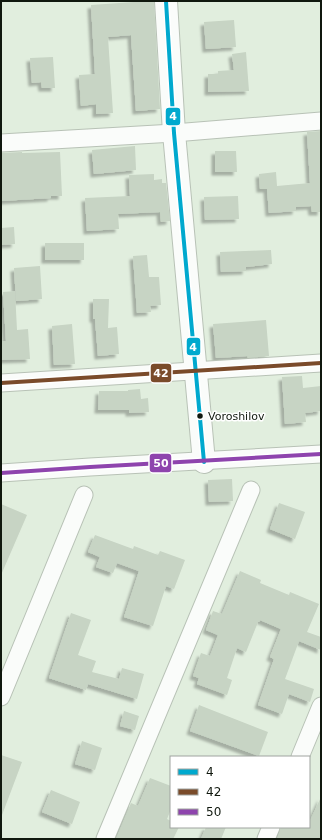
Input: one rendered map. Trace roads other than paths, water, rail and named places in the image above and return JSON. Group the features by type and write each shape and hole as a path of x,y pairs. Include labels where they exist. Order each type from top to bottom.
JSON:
{"street":[{"path":"166,1 174,133 204,462"},
{"path":"1,143 174,133 321,121"},
{"path":"1,383 321,362"},
{"path":"1,473 321,454"},
{"path":"105,839 251,490"},
{"path":"1,697 84,495"},
{"path":"300,756 321,706"},
{"path":"266,839 271,828"}],"place":[{"name":"Voroshilov","path":"200,416"}]}
